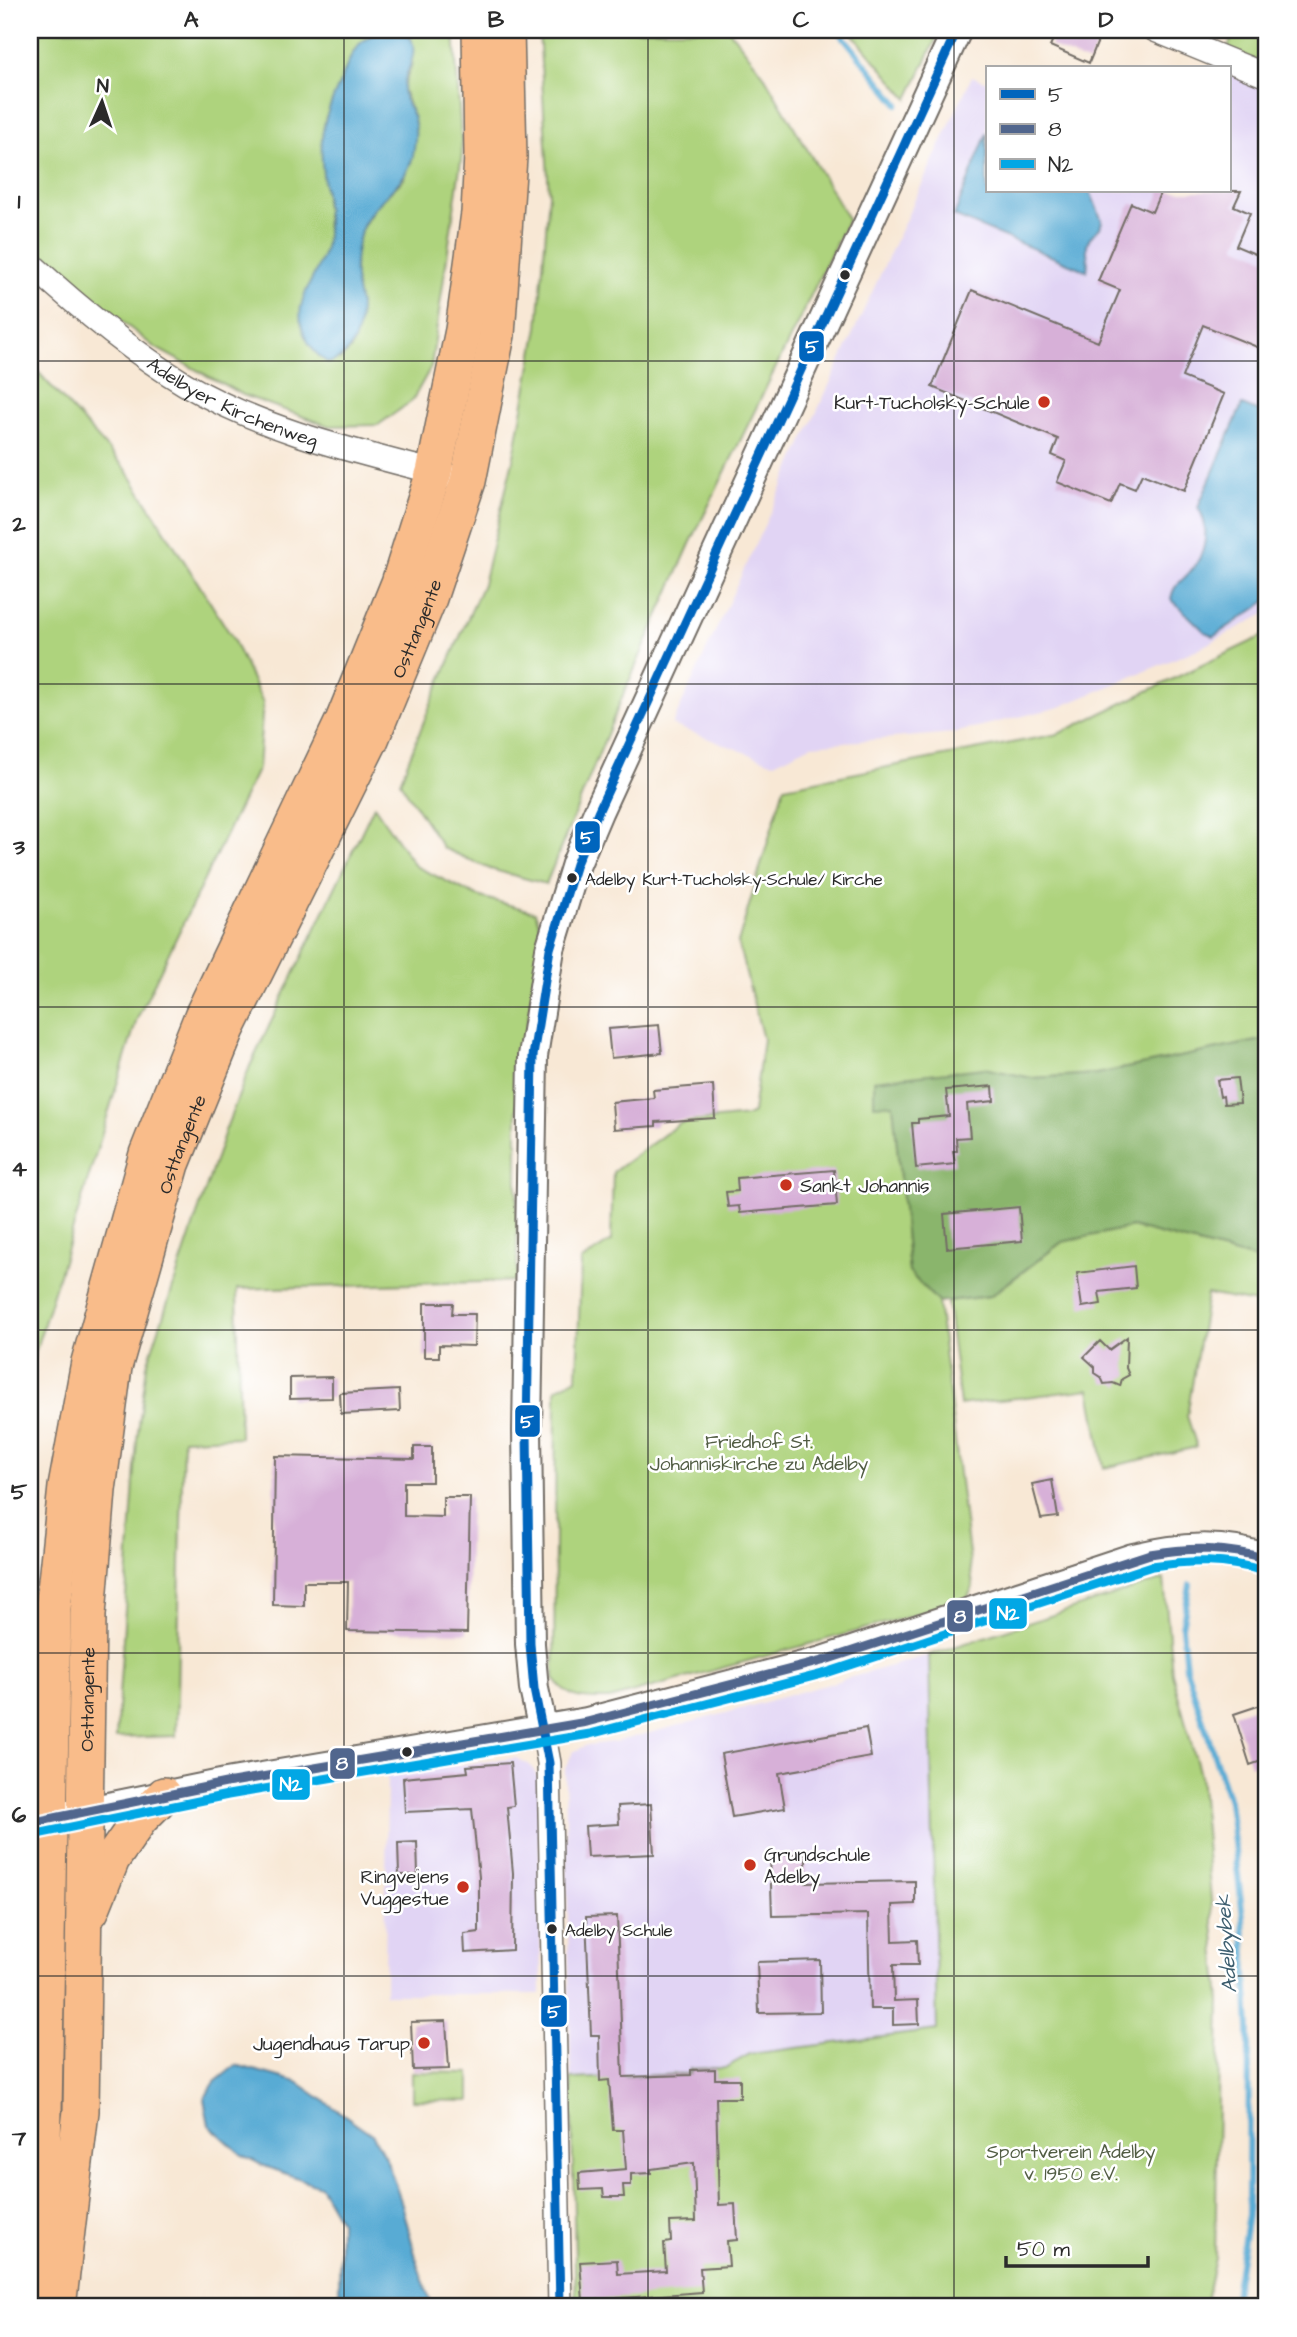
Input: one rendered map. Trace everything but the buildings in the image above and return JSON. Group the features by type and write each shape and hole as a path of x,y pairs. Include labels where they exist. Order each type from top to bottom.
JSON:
{"main road":[{"name":"Osttangente","path":"31,2307 38,2243 44,2112 40,1820 52,1682 53,1609 66,1487 89,1362 147,1154 202,1016 343,721 399,583 434,472 463,330 479,213 482,155 480,30"},
{"name":"Osttangente","path":"58,2307 81,2111 88,1615 98,1490 114,1367 172,1164 227,1029 370,739 429,598 468,481 497,335 509,157 506,30"},
{"path":"30,1751 52,1682"},
{"path":"83,1930 112,1858 133,1829 164,1795"}],"street":[{"path":"560,2307 549,1763 534,1689 530,1647 527,1431 533,1056 550,948 576,864 598,812 957,30"},
{"path":"1155,30 1267,76"},
{"name":"Adelbyer Kirchenweg","path":"30,262 76,305 138,353 186,385 232,408 291,432 468,481"},
{"path":"40,1820 164,1795 587,1722 822,1661 1133,1558 1172,1549 1208,1547 1267,1559"}],"shaded area":[{"name":"Kurt-Tucholsky-Schule","path":"1267,63 1267,613 1198,649 1060,707 953,733 811,745 774,763 672,725 972,76 986,82 986,192 1230,192 1230,68 1242,74"},
{"name":"Grundschule Adelby","path":"929,1655 937,2030 750,2054 725,2068 690,2069 690,2074 571,2079 565,1769 573,1752 587,1745 614,1742 726,1713"},
{"name":"Ringvejens Vuggestue","path":"517,1758 530,1765 539,1779 541,1994 385,1994 387,1773"}],"green space":[{"path":"30,30 454,30 462,154 431,367 412,401 378,425 329,426 243,395 154,347 69,279 30,243","holes":["412,64 403,89 414,119 404,179 375,207 361,230 355,255 355,279 360,307 357,333 351,349 340,360 310,285 324,257 327,235 322,140 326,116"]},
{"path":"539,30 729,30 762,72 848,219 690,544 623,695 546,884 490,869 443,848 400,782 483,584 514,456 538,327 549,194"},
{"path":"849,30 936,30 939,33 908,99"},
{"path":"1235,30 1267,30 1267,63 1227,50"},
{"path":"30,363 126,469 232,637 263,703 258,768 137,1019 30,1369"},
{"name":"Friedhof St. Johanniskirche zu Adelby","path":"1267,634 1267,1039 1097,1074 1032,1078 984,1068 893,1103 909,1272 938,1302 973,1587 966,1601 609,1699 572,1695 554,1679 556,1389 577,1378 581,1261 611,1241 613,1172 680,1123 747,1116 753,1113 763,1039 738,943 784,787 1058,734"},
{"path":"374,806 415,866 477,896 535,912 542,932 517,1086 517,1281 237,1289 240,1437 183,1439 176,1736 116,1738 137,1439 147,1365 225,1131 250,1066"},
{"path":"1267,1039 1267,1262 1132,1227 1062,1242 990,1296 938,1302 909,1272 893,1104 874,1105 874,1080 984,1068 1032,1078 1097,1074"},
{"path":"1132,1227 1267,1262 1267,1305 1207,1294 1187,1416 1197,1447 1104,1468 1090,1389 960,1405 947,1301 991,1296 1062,1242"},
{"name":"Sportverein Adelby v. 1950 e.V.","path":"1164,1579 1172,1673 1200,1775 1220,2001 1215,2258 1205,2305 1211,2307 576,2307 571,2079 690,2074 690,2069 725,2068 750,2054 937,2030 929,1655"},
{"path":"412,2072 470,2073 470,2101 412,2100"}],"water":[{"path":"381,31 398,32 411,38 413,45 413,57 403,89 415,124 414,151 409,168 364,223 355,261 355,281 360,308 359,326 344,355 328,363 309,343 300,317 303,299 326,243 327,222 321,150 323,130 329,108 352,55 365,39"},
{"path":"986,136 986,192 1090,192 1102,221 1100,228 1087,244 1087,271 954,216"},
{"path":"1242,405 1267,415 1267,601 1214,636 1205,632 1171,599 1175,587 1195,566 1203,550 1204,524 1198,507"},
{"path":"236,2065 297,2082 373,2135 387,2161 402,2204 419,2269 430,2300 436,2307 339,2307 340,2221 320,2186 242,2155 209,2125 204,2099 215,2082"}],"waterway":[{"path":"838,30 898,104"},
{"name":"Adelbybek","path":"1190,1585 1182,1627 1186,1668 1229,1801 1243,1917 1249,2029 1248,2215 1233,2307"}],"transit line":[{"name":"5","path":"560,2307 549,1763 534,1689 530,1644 527,1431 533,1056 550,949 576,864 598,812 957,30"},
{"name":"8","path":"30,1823 226,1783 587,1722 822,1661 1150,1554 1209,1549 1267,1559"},
{"name":"N2","path":"32,1835 228,1795 590,1734 826,1673 1152,1566 1208,1562 1236,1564 1263,1571"}],"place":[{"name":"Kurt-Tucholsky-Schule","path":"1044,402"},
{"name":"Adelby Kurt-Tucholsky-Schule/ Kirche","path":"572,878"},
{"name":"Sankt Johannis","path":"786,1185"},
{"name":"Grundschule Adelby","path":"750,1865"},
{"name":"Ringvejens Vuggestue","path":"463,1887"},
{"name":"Adelby Schule","path":"552,1929"},
{"name":"Jugendhaus Tarup","path":"424,2043"}]}
